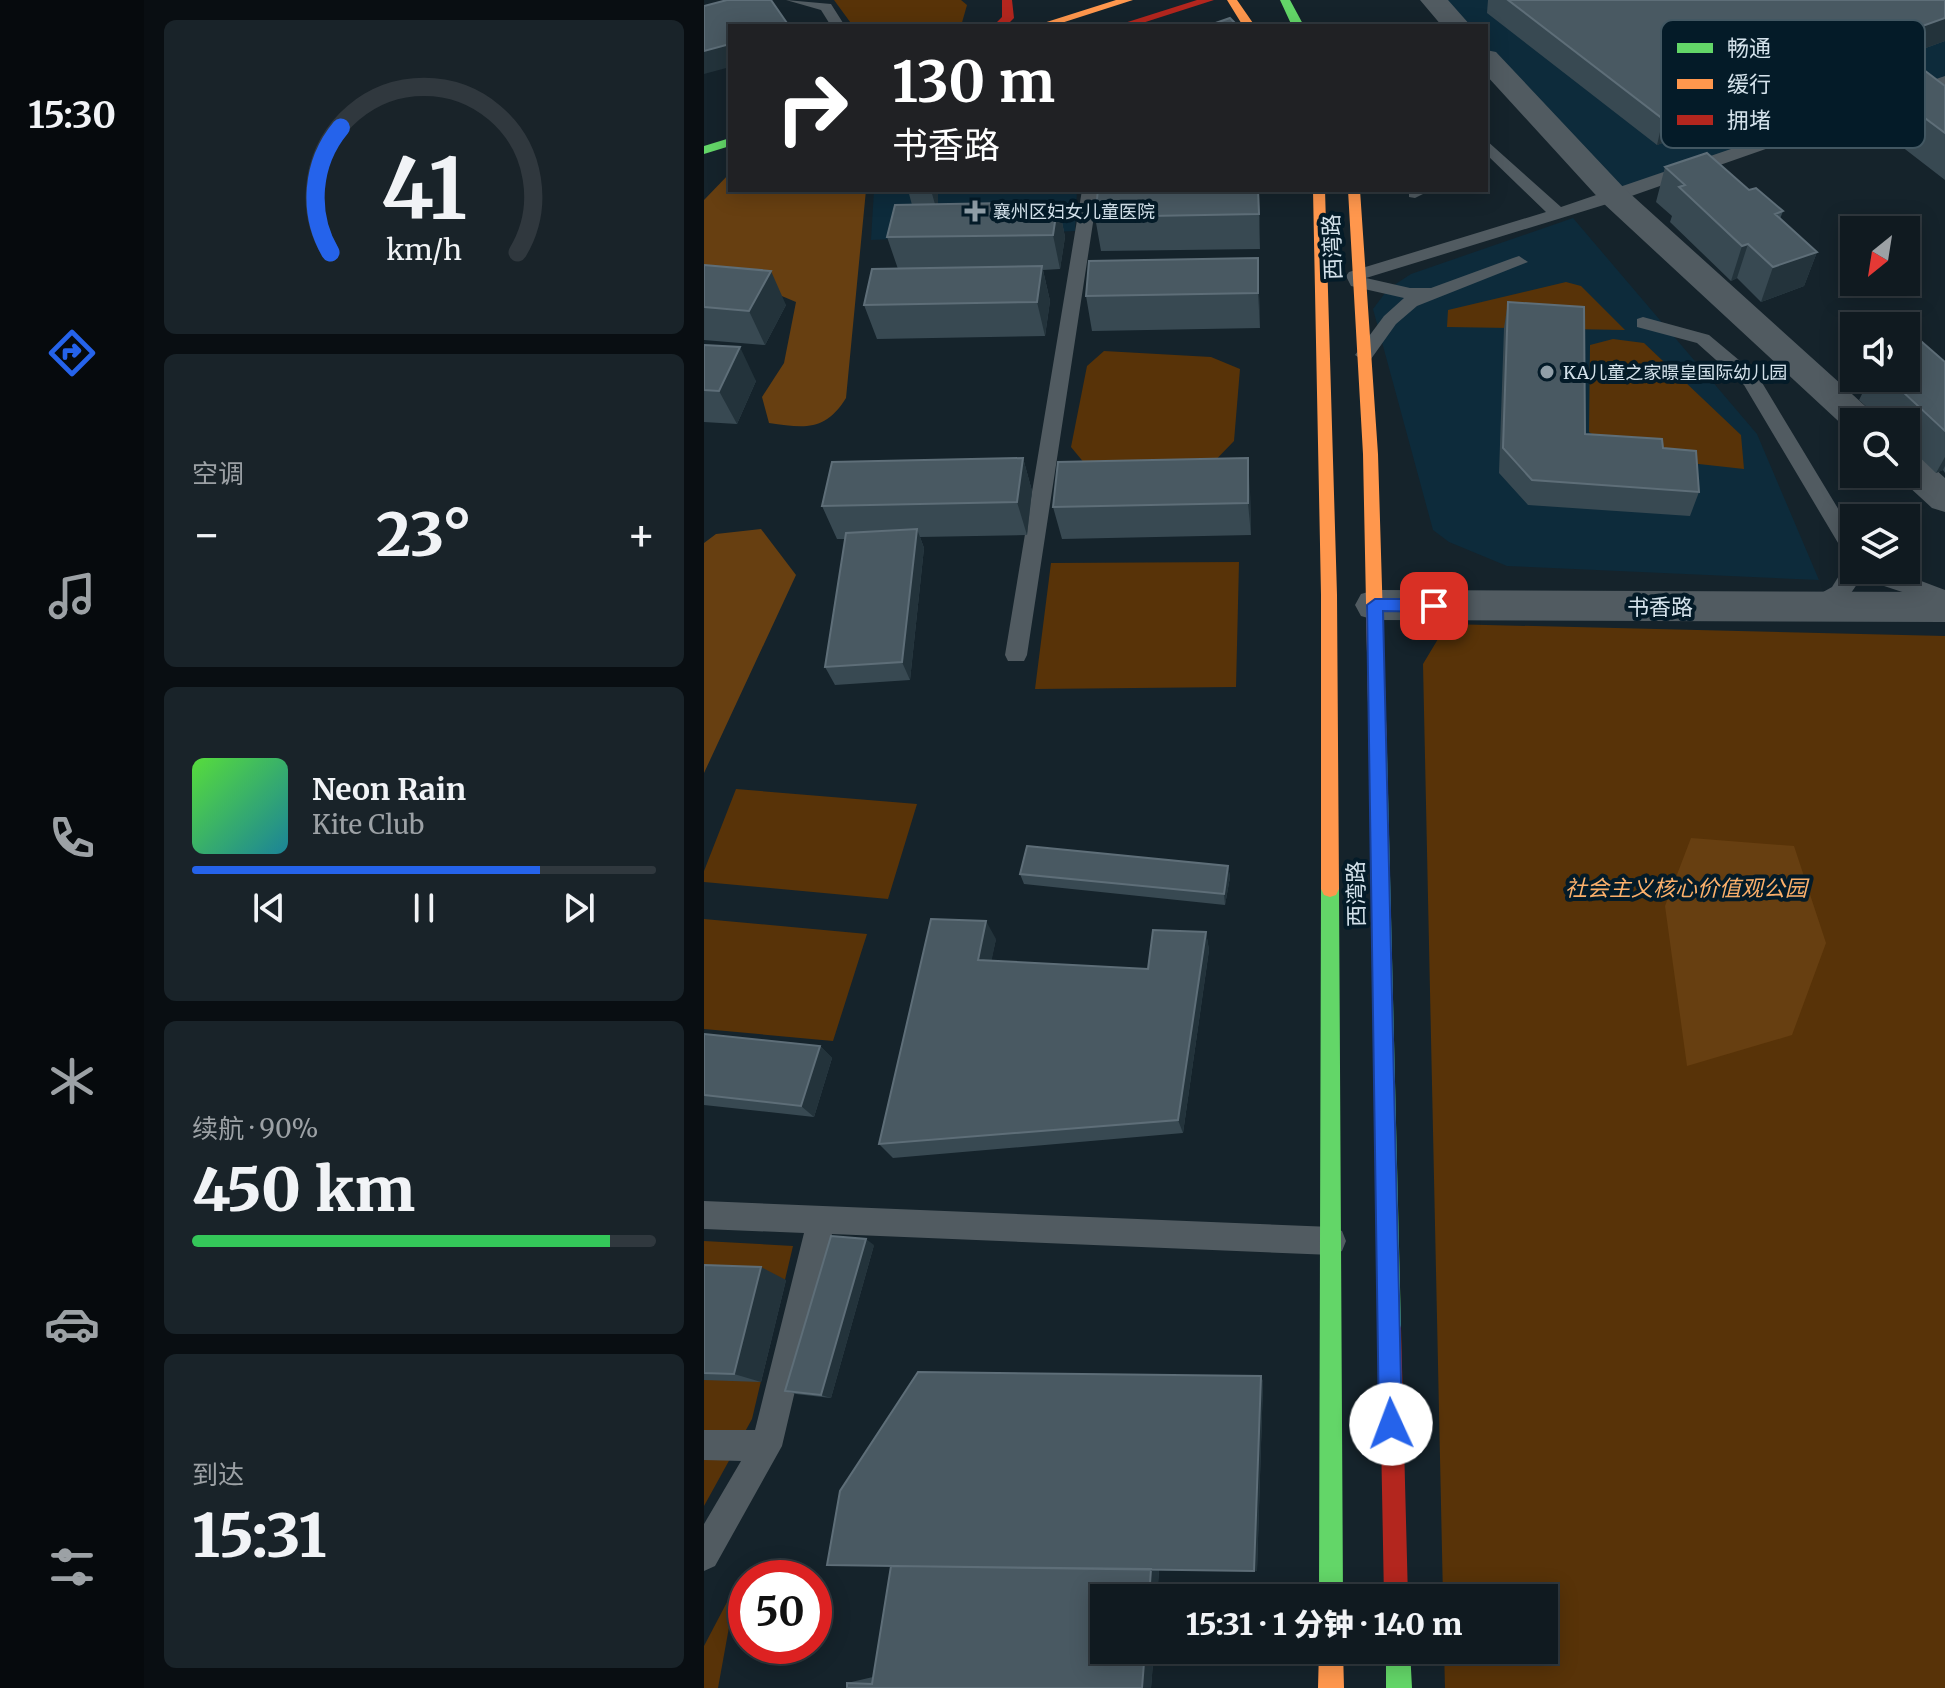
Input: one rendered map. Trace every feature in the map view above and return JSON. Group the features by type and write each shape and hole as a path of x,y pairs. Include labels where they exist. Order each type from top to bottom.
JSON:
{"main road":[{"path":"1001,24 1008,18 1007,0"},
{"path":"1047,24 1128,0"},
{"path":"1128,24 1209,0"},
{"path":"1232,0 1248,24"},
{"path":"1285,0 1298,24"},
{"path":"1299,24 1303,0"},
{"path":"704,150 728,143"},
{"name":"西湾路","path":"1319,192 1329,595 1331,1584"},
{"name":"西湾路","path":"1354,192 1356,279 1364,355 1375,605 1396,1584"},
{"path":"1331,1664 1331,1688"},
{"path":"1398,1664 1399,1688"}],"street":[{"path":"1443,12 1468,0"},
{"path":"1488,60 1614,196 1846,408"},
{"path":"1920,476 1945,499"},
{"name":"书香路","path":"1375,605 1945,607"}],"lane":[{"path":"793,0 826,7 837,24"},
{"path":"1925,88 1945,81"},
{"path":"1488,147 1558,214"},
{"path":"1356,279 1752,148"},
{"path":"1488,169 1506,164"},
{"path":"1016,655 1090,192"},
{"path":"1356,279 1410,294 1430,292 1519,262"},
{"path":"1364,355 1390,320 1430,292"},
{"path":"1643,323 1703,339 1751,381 1840,530"},
{"path":"1813,607 1832,600 1847,584"},
{"path":"1903,584 1945,598"},
{"path":"704,1215 1332,1241"},
{"path":"704,1555 767,1446 822,1219"},
{"path":"704,1445 767,1446"}],"shaded area":[{"path":"1433,0 1945,0 1945,81 1925,88 1925,20 1661,20 1661,148 1752,148 1614,196 1488,60 1488,24 1455,24"},
{"name":"襄州区妇女儿童医院","path":"874,192 1077,192 1075,231 871,240"},
{"name":"KA儿童之家暻皇国际幼儿园","path":"1573,218 1757,434 1819,580 1507,566 1449,542 1433,530 1373,309 1388,289 1411,274"}],"green space":[{"path":"834,0 961,0 967,5 962,24 852,24"},
{"path":"728,175 728,192 866,192 846,398 822,422 803,426 769,423 762,397 784,363 796,302 777,294 704,286 704,200"},
{"path":"1566,282 1581,286 1625,330 1447,327 1448,310"},
{"path":"1613,339 1644,343 1741,435 1744,469 1626,456 1589,432 1590,345"},
{"path":"1104,351 1211,357 1240,369 1234,441 1204,472 1090,470 1071,447 1087,366"},
{"path":"761,529 796,575 704,773 704,543 716,534"},
{"path":"1239,562 1236,687 1035,689 1051,563"},
{"name":"社会主义核心价值观公园","path":"1447,624 1945,636 1945,1688 1445,1688 1444,1664 1558,1664 1558,1584 1443,1584 1423,664"},
{"path":"736,789 917,804 888,899 704,882 704,871"},
{"path":"1691,838 1794,846 1826,943 1792,1035 1687,1066 1665,906"},
{"path":"704,919 867,934 833,1041 704,1029"},
{"path":"704,1241 793,1246 752,1419 704,1506"},
{"path":"728,1600 728,1633 718,1688 704,1688 704,1646"}],"building":[{"path":"727,0 771,0 788,24 728,24 728,45 704,51 704,6"},
{"path":"1508,0 1945,0 1945,18 1925,25 1925,20 1661,20 1661,117"},
{"path":"1230,18 1236,24 1213,24"},
{"path":"1925,71 1945,86 1945,133 1925,118"},
{"path":"1707,153 1749,190 1756,188 1783,211 1775,214 1817,252 1773,267 1748,244 1742,246 1679,187 1685,185 1665,167"},
{"path":"1098,192 1258,192 1259,214 1095,217"},
{"path":"1058,202 1053,235 887,237 895,205"},
{"path":"1258,258 1258,293 1086,296 1089,261"},
{"path":"704,265 771,271 749,311 704,307"},
{"path":"1042,266 1037,302 864,305 872,269"},
{"path":"1508,302 1584,307 1585,434 1662,439 1663,448 1696,451 1699,492 1532,480 1503,448"},
{"path":"1920,340 1945,362 1945,431 1903,392 1920,392"},
{"path":"704,345 740,347 719,391 704,390"},
{"path":"1023,458 1017,502 822,506 832,462"},
{"path":"1248,458 1248,503 1053,507 1058,462"},
{"path":"917,529 902,662 825,667 846,533"},
{"path":"1027,846 1228,866 1224,894 1020,874"},
{"path":"931,919 986,921 978,960 1148,969 1153,930 1206,932 1178,1120 879,1144"},
{"path":"704,1034 820,1046 801,1106 704,1095"},
{"path":"831,1236 866,1239 821,1395 785,1391"},
{"path":"704,1265 761,1267 734,1374 704,1373"},
{"path":"918,1372 1261,1376 1254,1571 832,1565 832,1560 828,1560 840,1491"},
{"path":"891,1566 1151,1569 1150,1584 1090,1584 1090,1664 1144,1664 1142,1688 847,1688 847,1683 872,1684"}],"traffic: fast":[{"path":"1285,0 1297,24"},
{"path":"704,150 728,143"},
{"path":"1378,752 1390,1328"},
{"path":"1330,889 1331,1584"},
{"path":"1398,1664 1399,1688"}],"traffic: slow":[{"path":"1047,24 1128,0"},
{"path":"1232,0 1248,24"},
{"path":"1319,192 1329,595 1330,889"},
{"path":"1354,192 1368,405 1378,752"},
{"path":"1331,1664 1331,1688"}],"traffic: jam":[{"path":"1001,24 1008,18 1007,0"},
{"path":"1128,24 1209,0"},
{"path":"1390,1328 1396,1584"}],"place":[{"name":"襄州区妇女儿童医院","path":"975,211"},
{"name":"KA儿童之家暻皇国际幼儿园","path":"1547,372"}],"route":[{"path":"1391,1424 1375,605 1434,606"}]}
